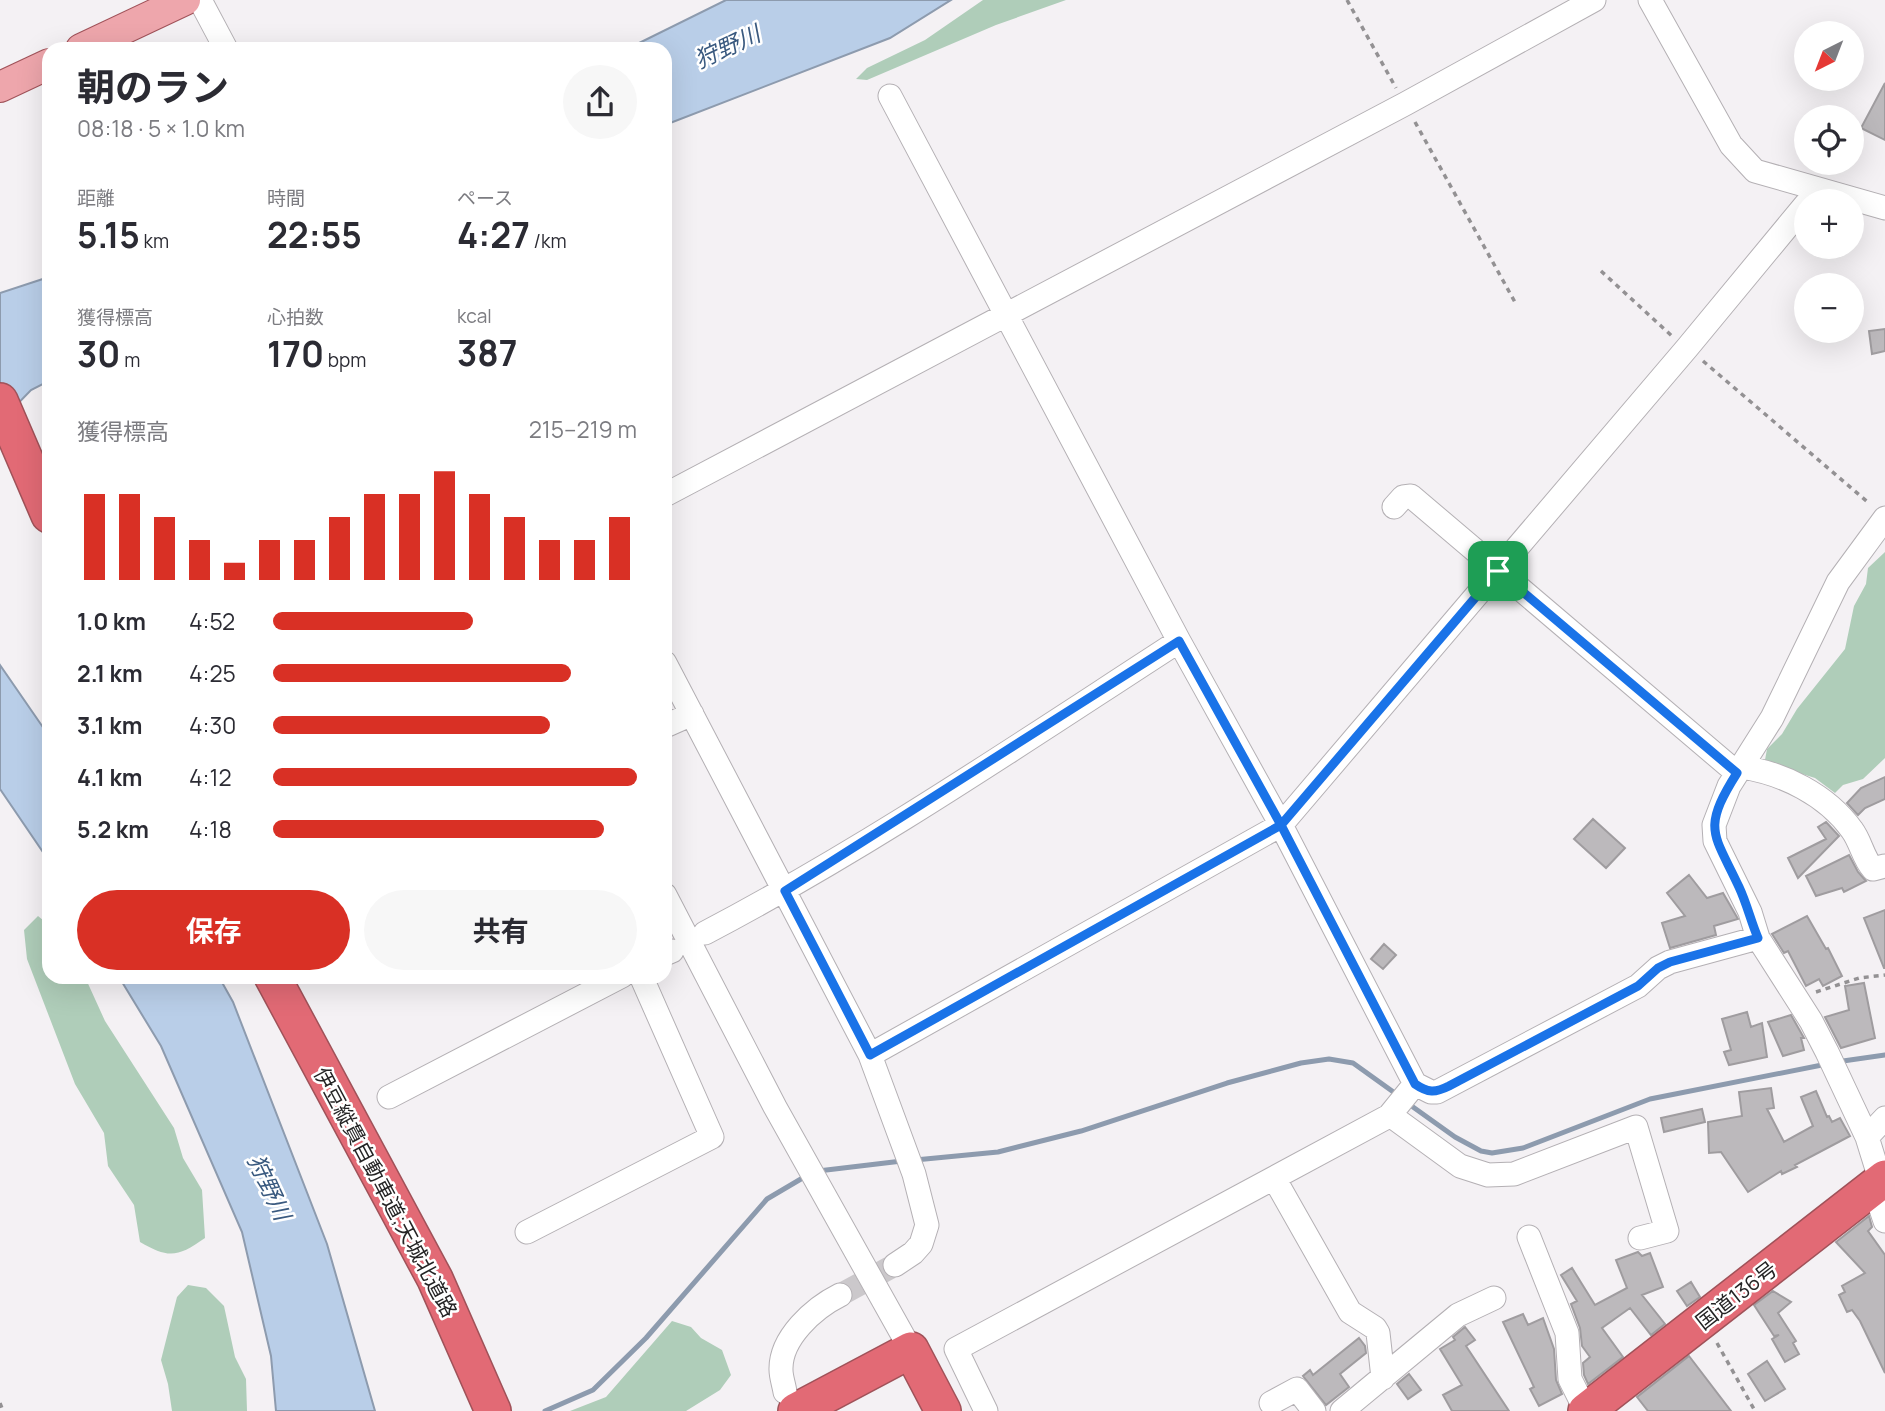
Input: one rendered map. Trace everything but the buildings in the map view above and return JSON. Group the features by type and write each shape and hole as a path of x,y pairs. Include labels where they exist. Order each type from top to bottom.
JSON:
{"highway":[{"path":"0,401 42,499"},
{"name":"伊豆縦貫自動車道;天城北道路","path":"276,984 435,1279 493,1411"},
{"name":"国道136号","path":"1591,1409 1880,1183"},
{"path":"791,1402 911,1350 943,1411"}],"main road":[{"path":"96,42 185,0"},
{"path":"0,87 42,67"}],"street":[{"path":"200,0 222,42"},
{"path":"672,491 1405,104 1594,0"},
{"path":"1650,0 1731,145 1755,170 1794,190"},
{"path":"890,96 1179,641 1281,825 1414,1085 1431,1093 1437,1092 1638,986 1663,965 1758,938"},
{"path":"1864,205 1885,208"},
{"path":"870,1055 1281,825 1794,217"},
{"path":"1394,507 1403,497 1411,496 1739,770 1785,778 1813,793 1851,828 1870,866 1877,870 1885,866"},
{"path":"1880,513 1838,582 1772,718 1717,811 1714,825 1715,841 1750,912 1758,938 1827,1052 1867,1138 1880,1183 1885,1221"},
{"path":"705,933 785,891 1179,641"},
{"path":"672,676 870,1055 914,1174 926,1216 926,1236 921,1244 913,1254 895,1265"},
{"path":"672,723 692,714"},
{"path":"672,908 775,1107 911,1350"},
{"path":"389,1097 607,984"},
{"path":"527,1232 712,1138 645,984"},
{"path":"986,1411 956,1349 1391,1114 1414,1085"},
{"path":"1391,1114 1460,1166 1488,1175 1514,1174 1636,1127 1667,1231 1640,1238"},
{"path":"1867,1138 1885,1118"},
{"path":"1274,1178 1350,1312 1375,1328 1378,1333 1383,1378"},
{"path":"1530,1237 1567,1333 1570,1379 1591,1409"},
{"path":"791,1402 781,1368 795,1335 810,1313 840,1295"},
{"path":"1342,1411 1458,1315 1494,1298"},
{"path":"1271,1402 1297,1389 1314,1411"}],"path":[{"path":"1347,0 1516,304"},
{"path":"1601,271 1686,348 1880,513"},
{"path":"1797,1000 1859,978 1885,975"},
{"path":"1704,1321 1755,1411"},
{"path":"0,1402 3,1411"}],"green space":[{"path":"983,0 1066,0 996,25 867,80 856,79 867,68 925,40"},
{"path":"1885,552 1885,758 1863,779 1843,785 1835,793 1815,778 1765,760 1767,749 1782,734 1797,709 1845,649 1854,606 1866,584 1868,568"},
{"path":"38,916 42,919 42,984 88,984 105,1021 174,1128 183,1158 202,1190 205,1238 188,1249 173,1254 166,1253 140,1242 134,1205 108,1166 104,1133 75,1084 27,959 24,930"},
{"path":"188,1285 206,1288 224,1306 235,1357 246,1379 247,1411 172,1411 161,1360 177,1297"},
{"path":"672,1321 691,1327 701,1338 722,1350 731,1375 720,1390 686,1411 570,1411 606,1397"}],"water":[{"name":"狩野川","path":"726,0 951,0 890,38 672,122 672,42 641,42"},
{"path":"42,279 42,384 31,390 0,422 0,293"},
{"path":"0,665 42,726 42,851 0,789"},
{"name":"狩野川","path":"123,984 223,984 233,1002 327,1244 375,1411 276,1411 271,1356 242,1232 161,1046"}],"waterway":[{"path":"1836,1062 1885,1055"},
{"path":"915,1160 998,1152 1081,1131 1227,1083 1301,1063 1329,1059 1353,1063 1399,1096"},
{"path":"1406,1102 1455,1137 1481,1151 1492,1153 1523,1148 1650,1099 1827,1064"},
{"path":"818,1171 902,1161"},
{"path":"545,1411 593,1390 646,1338 767,1199 806,1176"}],"tunnel":[{"path":"840,1295 895,1265"}],"route":[{"path":"1498,571 1281,825 870,1055 785,891 872,839 1179,641 1281,825 1415,1084 1423,1090 1431,1093 1449,1086 1638,986 1663,965 1758,938 1750,912 1715,841 1717,811 1737,773 1498,571"}]}
